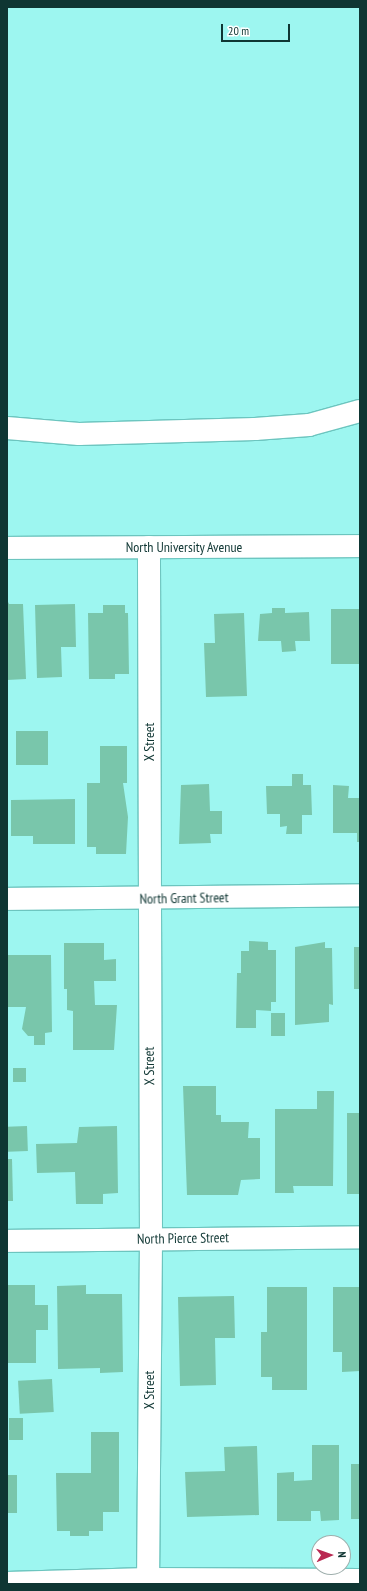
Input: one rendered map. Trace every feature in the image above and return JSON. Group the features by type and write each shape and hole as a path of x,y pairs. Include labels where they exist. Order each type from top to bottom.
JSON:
{"street":[{"path":"7,428 79,434 255,429 309,425 360,411"},
{"name":"North University Avenue","path":"7,548 360,546"},
{"name":"X Street","path":"148,547 151,1238 148,1581"},
{"name":"North Grant Street","path":"7,899 360,895"},
{"name":"North Pierce Street","path":"7,1241 360,1236"},
{"path":"7,1583 360,1580"}],"building":[{"path":"7,600 9,604 23,604 26,679 7,680"},
{"path":"75,604 76,647 61,647 62,677 37,678 35,605"},
{"path":"103,605 125,605 125,613 128,613 129,674 115,674 115,679 89,679 88,613 103,613"},
{"path":"272,608 285,608 285,613 309,612 310,641 295,641 296,651 282,652 281,641 258,641 260,614 272,613"},
{"path":"331,609 360,609 360,664 331,664"},
{"path":"244,613 247,696 206,697 204,643 215,643 214,614"},
{"path":"16,731 48,731 48,765 16,765"},
{"path":"100,746 127,746 127,783 123,783 128,817 126,854 96,854 96,847 87,847 87,783 100,783"},
{"path":"292,774 303,774 303,785 311,785 312,815 302,815 302,834 286,834 287,826 280,827 280,814 267,814 266,786 292,786"},
{"path":"209,784 210,811 222,811 222,834 210,834 211,843 179,844 181,785"},
{"path":"333,785 349,786 348,798 360,798 360,842 357,842 357,833 333,833"},
{"path":"75,799 75,844 33,844 33,836 11,836 11,800"},
{"path":"249,941 268,942 268,950 276,950 276,1002 271,1002 271,1011 256,1010 256,1028 236,1028 237,973 241,973 241,951 249,951"},
{"path":"325,942 325,948 332,948 333,1005 329,1004 329,1022 295,1025 295,947"},
{"path":"64,943 104,943 104,960 116,959 116,981 94,981 95,1005 117,1005 114,1050 73,1050 73,1011 67,1010 67,989 64,989"},
{"path":"354,947 360,947 360,989 354,989"},
{"path":"7,955 51,955 52,1032 45,1033 45,1045 34,1045 34,1036 28,1036 22,1029 26,1007 8,1007"},
{"path":"271,1013 285,1013 285,1036 271,1036"},
{"path":"13,1068 26,1068 26,1082 13,1082"},
{"path":"183,1086 216,1086 216,1115 221,1115 221,1122 249,1122 248,1138 260,1138 260,1179 241,1180 238,1195 187,1195"},
{"path":"317,1091 334,1091 333,1186 293,1186 294,1193 275,1193 275,1109 317,1109"},
{"path":"347,1113 360,1113 360,1194 347,1194"},
{"path":"27,1126 28,1151 8,1152 7,1127"},
{"path":"117,1126 118,1193 103,1194 103,1204 76,1204 75,1172 37,1173 36,1144 77,1143 79,1127"},
{"path":"7,1159 12,1159 13,1201 7,1201"},
{"path":"7,1285 35,1285 35,1305 48,1305 48,1330 36,1330 36,1363 7,1363"},
{"path":"86,1285 86,1294 122,1294 123,1372 100,1373 100,1368 58,1369 57,1286"},
{"path":"267,1287 307,1287 307,1390 272,1390 272,1377 261,1377 261,1332 267,1332"},
{"path":"333,1287 360,1287 360,1371 342,1372 342,1352 333,1352"},
{"path":"234,1296 235,1338 215,1338 216,1385 180,1386 178,1297"},
{"path":"52,1379 54,1412 20,1414 18,1381"},
{"path":"9,1418 23,1418 23,1440 9,1440"},
{"path":"91,1432 119,1432 119,1512 103,1512 103,1531 89,1531 89,1536 70,1536 70,1531 57,1531 56,1473 91,1473"},
{"path":"312,1445 339,1445 339,1520 321,1521 320,1511 311,1511 311,1521 277,1521 277,1473 294,1472 294,1481 312,1480"},
{"path":"257,1446 259,1515 187,1517 185,1472 225,1471 224,1447"},
{"path":"351,1464 360,1464 360,1519 351,1519"},
{"path":"7,1475 17,1475 17,1513 7,1513"}]}
